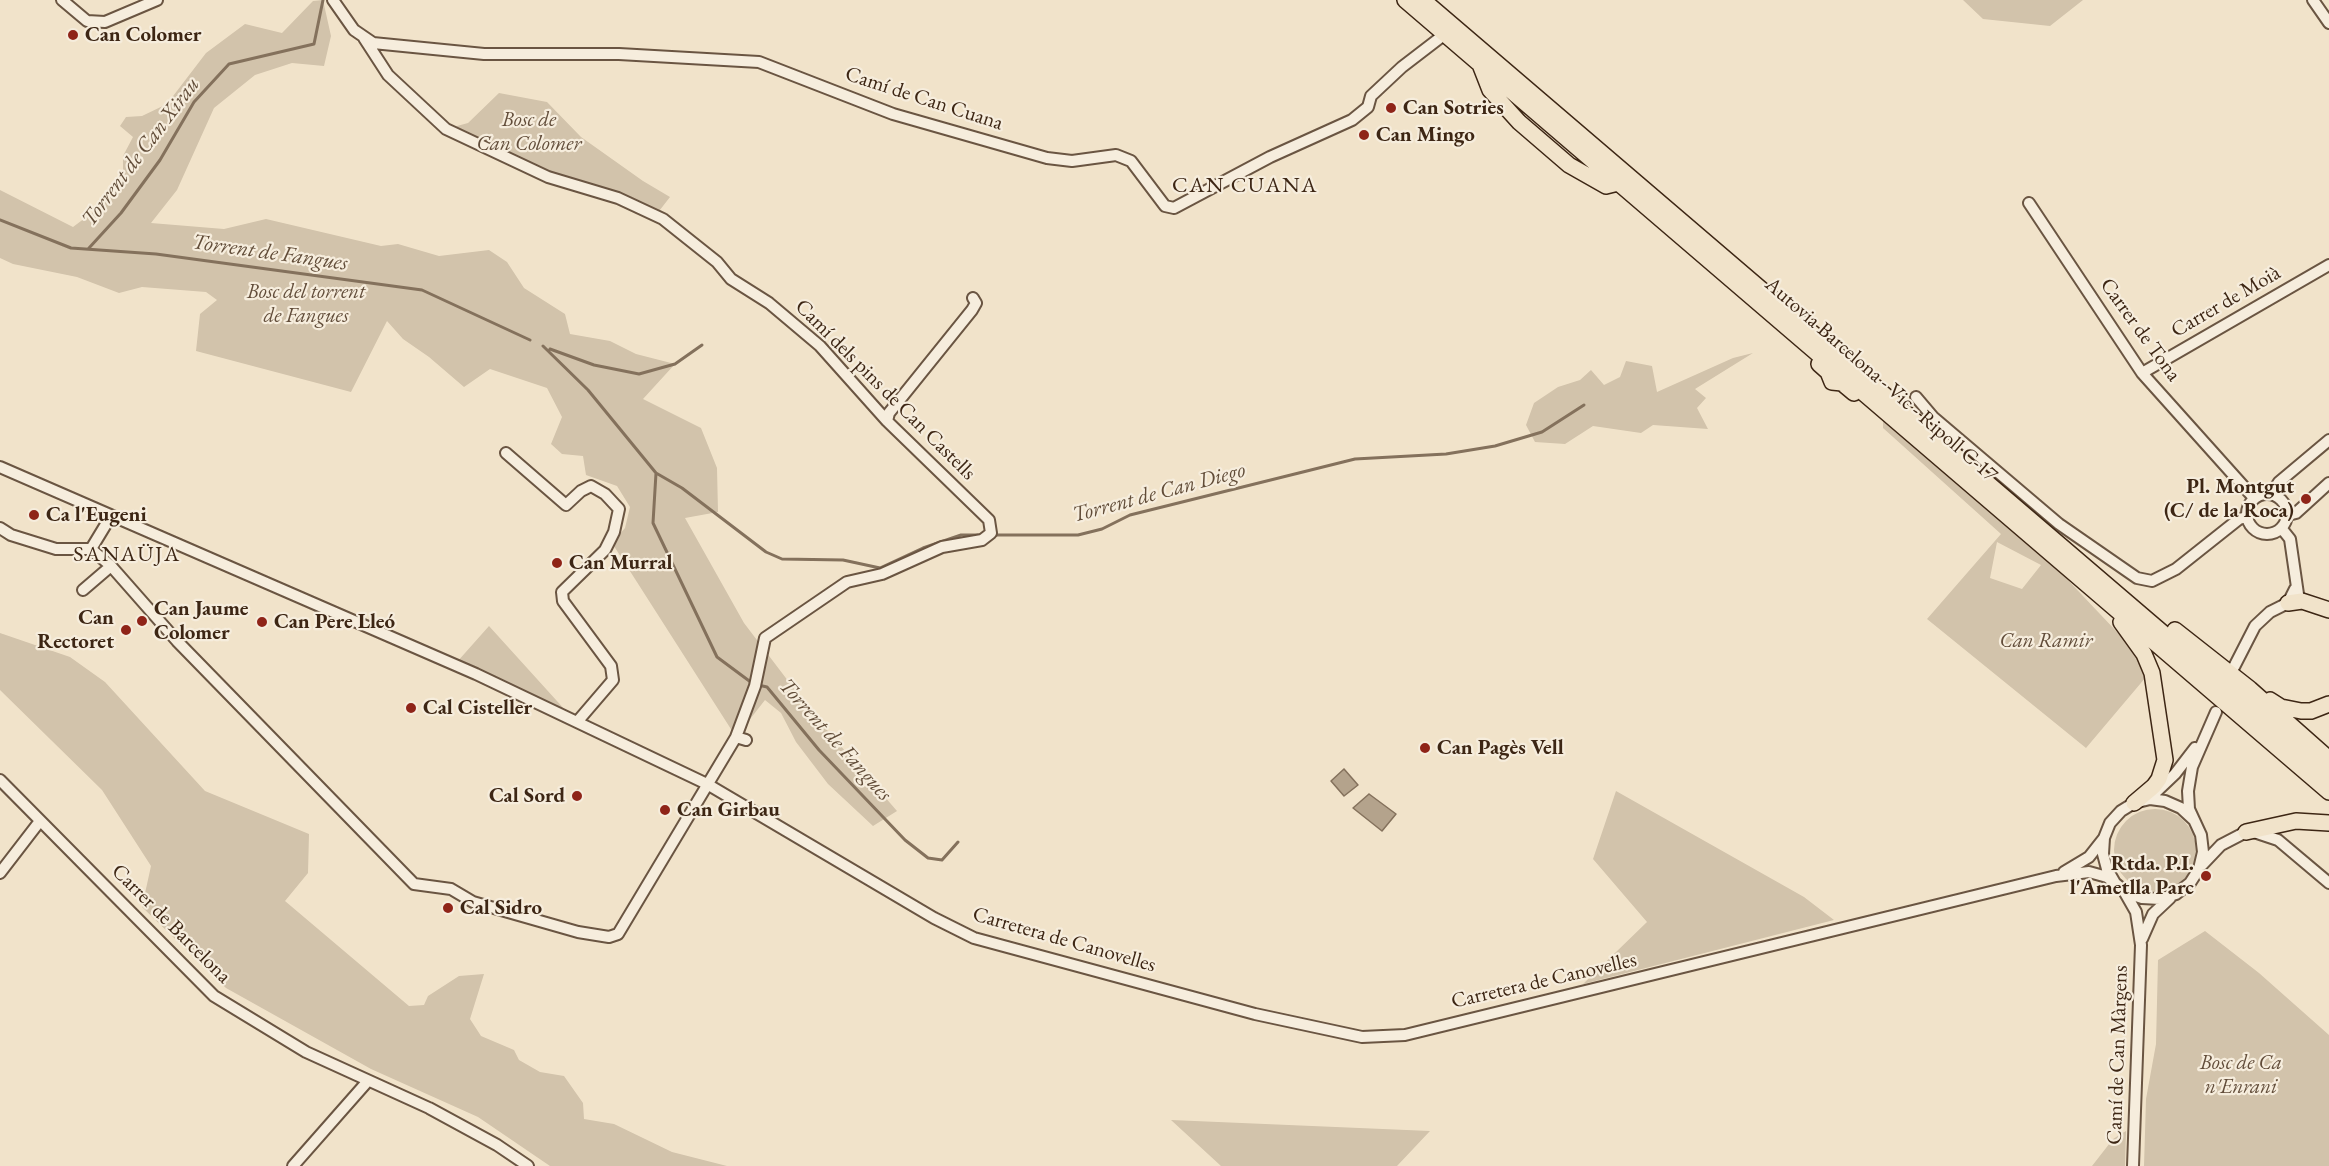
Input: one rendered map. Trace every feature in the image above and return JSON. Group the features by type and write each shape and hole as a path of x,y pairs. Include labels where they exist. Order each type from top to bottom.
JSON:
{"highway":[{"path":"1405,0 1445,34"},
{"name":"Autovia Barcelona - Vic - Ripoll C-17","path":"1423,0 2329,775"},
{"name":"Autovia Barcelona - Vic - Ripoll C-17","path":"1445,34 1479,64 1490,90 1519,122 1570,166 1606,186 1618,183 1791,330 1804,351 1828,372 1832,382 1842,383 1875,409 1888,412 2329,792"},
{"path":"2069,553 2114,582 2250,689 2329,759"},
{"path":"2086,584 2128,630 2152,673 2165,760 2160,779 2140,802"},
{"path":"2295,597 2329,610"},
{"path":"2250,689 2291,710 2311,711 2329,704"},
{"path":"2246,832 2296,821 2329,823"}],"street":[{"path":"62,0 87,21 105,22 157,0"},
{"name":"Camí de Can Cuana","path":"333,0 354,30 373,43 484,54 619,54 759,62 893,114 1047,158 1072,161 1116,155 1131,161 1165,206 1174,208 1270,157 1352,120 1368,107 1371,96 1402,67 1445,34"},
{"path":"2313,0 2329,23"},
{"name":"Camí dels pins de Can Castells","path":"111,566 177,641 414,884 452,890 473,902 578,932 609,937 618,934 707,784 741,738 765,638 847,582 882,574 942,547 982,540 992,533 989,520 887,421 820,346 769,303 731,279 717,262 663,219 618,198 548,177 446,129 388,75 362,35"},
{"name":"Carrer de Tona","path":"2029,203 2142,373 2254,498"},
{"name":"Carrer de Moià","path":"2142,373 2329,265"},
{"path":"887,421 889,413 972,310 976,303 973,298"},
{"path":"1916,397 1933,417 2059,524 2137,578 2152,581 2176,569 2239,519 2247,517"},
{"path":"2272,494 2279,482 2329,440"},
{"path":"506,453 566,506 580,491 591,486 605,494 619,509 614,532 605,550 562,592 563,601 611,666 613,680 577,722"},
{"name":"Carretera de Canovelles","path":"0,467 476,674 707,784 934,918 975,938 1247,1012 1362,1037 1405,1035 2055,876 2089,872 2107,877 2118,885"},
{"path":"2288,515 2296,513 2329,483"},
{"path":"2263,493 2272,494 2281,498 2288,507 2288,515 2282,529 2268,535 2258,533 2250,526 2247,508 2254,498 2263,493"},
{"path":"91,549 111,516"},
{"path":"0,528 11,535 56,549 91,549 111,566 83,590"},
{"path":"2234,667 2255,626 2270,612 2295,597 2295,558 2290,539 2282,529"},
{"path":"2199,869 2202,844 2188,801 2189,780 2213,717 2186,761 2164,785 2140,802 2121,811 2110,823 2104,838 2105,862 2118,885 2142,898 2160,899 2176,894 2190,884 2199,869 2221,845 2246,832 2278,840 2329,883"},
{"name":"Carrer de Barcelona","path":"0,780 214,996 306,1052 367,1082 429,1108 497,1144 528,1166"},
{"path":"2140,802 2165,801 2181,808 2193,820"},
{"path":"0,873 40,821"},
{"name":"Carretera de Canovelles","path":"2055,876 2089,857 2104,838"},
{"name":"Camí de Can Màrgens","path":"2118,885 2136,912 2141,945"},
{"name":"Camí de Can Màrgens","path":"2133,1166 2141,945 2144,931 2153,914 2176,894"},
{"path":"293,1166 367,1082"}],"green space":[{"name":"Bosc del torrent de Fangues","path":"323,0 331,36 324,66 292,63 255,75 214,108 177,190 151,223 224,229 266,219 381,246 398,244 439,256 489,250 507,262 524,288 565,314 570,334 610,341 636,354 675,364 643,399 701,428 717,468 718,512 685,518 744,623 814,715 897,811 873,826 828,784 796,742 781,713 765,700 736,737 612,543 625,528 630,507 617,486 586,475 583,456 562,454 551,444 562,417 547,388 490,369 464,387 429,357 403,339 387,321 351,392 196,351 200,314 217,300 206,292 142,287 119,293 77,277 13,264 0,258 0,190 73,227 101,206 123,175 123,156 133,137 120,126 126,117 142,116 167,104 206,53 245,24 282,33 313,1"},
{"path":"1963,0 2083,0 2050,26 1983,19"},
{"name":"Bosc de Can Colomer","path":"499,93 547,102 581,137 643,181 670,197 656,215 548,177 446,129 468,123"},
{"path":"1753,353 1695,389 1706,398 1697,408 1708,429 1653,425 1641,433 1593,426 1565,444 1535,442 1526,425 1534,403 1558,387 1580,380 1591,370 1604,385 1620,377 1626,361 1652,366 1657,392 1733,358"},
{"name":"Can Ramir","path":"1883,417 2047,558 2135,651 2146,677 2086,748 1927,619 2001,534 1883,428","holes":["1997,542 2041,565 2022,589 1990,578"]},
{"path":"489,626 566,711 457,662"},
{"path":"0,633 70,657 105,682 205,791 309,834 308,873 285,901 409,1006 424,1005 428,996 459,976 484,974 470,1019 481,1036 514,1050 519,1060 540,1072 564,1076 583,1103 584,1119 614,1124 672,1152 727,1166 550,1166 478,1117 371,1069 226,988 142,907 151,866 102,790 0,690"},
{"path":"1616,791 1804,897 1834,920 1583,984 1647,922 1593,859"},
{"path":"2155,809 2171,813 2184,821 2192,834 2196,850 2192,866 2184,879 2171,887 2155,891 2139,887 2126,879 2118,866 2114,850 2118,834 2126,821 2139,813"},
{"name":"Bosc de Ca n'Enrani","path":"2205,931 2259,973 2329,1035 2329,1166 2144,1166 2146,1099 2156,1044 2158,960"},
{"path":"1171,1120 1430,1131 1397,1166 1221,1166"},
{"path":"2126,1131 2125,1166 2092,1166 2113,1139"}],"shaded area":[{"path":"1344,769 1358,785 1344,796 1331,781"},
{"path":"1369,794 1396,814 1382,831 1353,808"}],"waterway":[{"name":"Torrent de Can Xirau","path":"89,248 121,213 160,160 194,102 229,64 314,44 323,0"},
{"name":"Torrent de Fangues","path":"0,220 71,248 156,254 422,290 530,340"},
{"path":"550,349 594,365 639,374 675,364 702,345"},
{"name":"Torrent de Fangues","path":"543,346 588,390 656,473 653,523 717,657 752,683"},
{"name":"Torrent de Can Diego","path":"993,535 1078,535 1102,529 1130,515 1355,459 1446,454 1495,446 1542,432 1584,405"},
{"name":"Torrent de Can Diego","path":"656,473 682,488 766,552 782,559 843,560 880,568 923,548 961,535 983,535"},
{"name":"Torrent de Fangues","path":"758,685 767,687 819,750 905,840 928,858 942,860 958,842"}],"place":[{"name":"Can Colomer","path":"73,35"},
{"name":"Can Sotries","path":"1391,108"},
{"name":"Can Mingo","path":"1364,135"},
{"name":"Pl. Montgut (C/ de la Roca)","path":"2306,499"},
{"name":"Ca l'Eugeni","path":"34,515"},
{"name":"Can Murral","path":"557,563"},
{"name":"Can Jaume Colomer","path":"142,621"},
{"name":"Can Pere Lleó","path":"262,622"},
{"name":"Can Rectoret","path":"126,630"},
{"name":"Cal Cisteller","path":"411,708"},
{"name":"Can Pagès Vell","path":"1425,748"},
{"name":"Cal Sord","path":"577,796"},
{"name":"Can Girbau","path":"665,810"},
{"name":"Rtda. P.I. l'Ametlla Parc","path":"2206,876"},
{"name":"Cal Sidro","path":"448,908"}],"district":[{"name":"CAN CUANA","path":"1245,186"},
{"name":"SANAÜJA","path":"127,555"}]}
